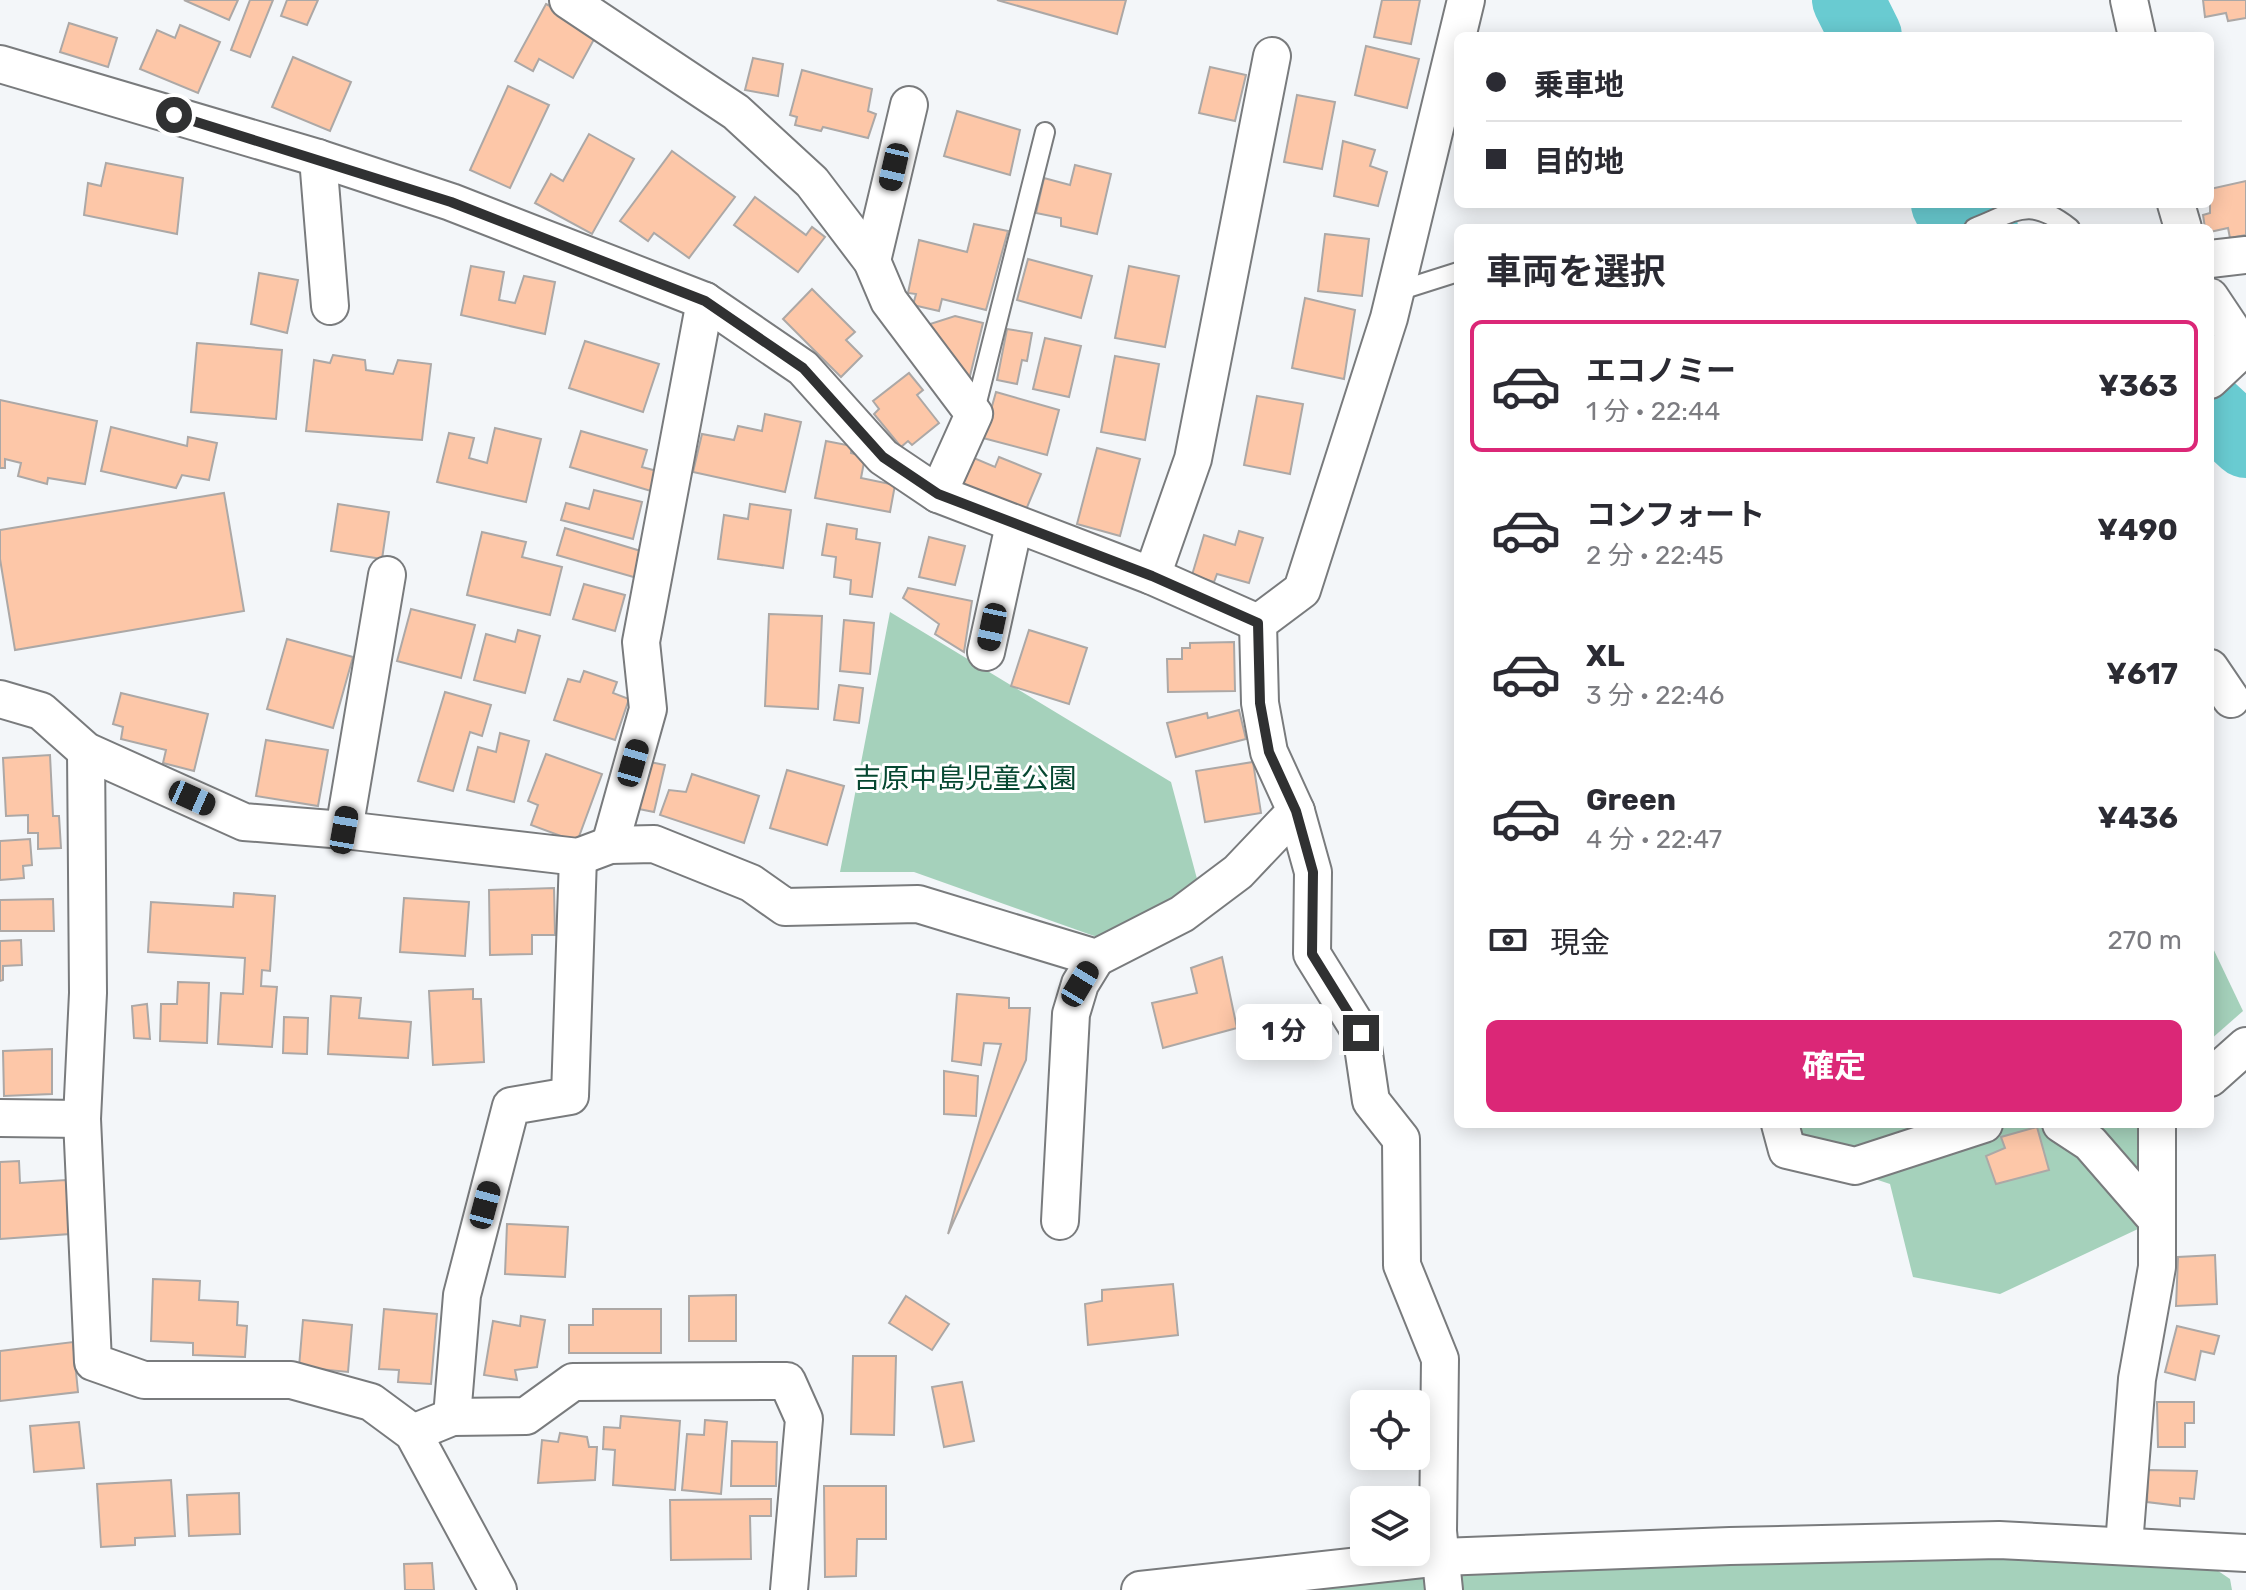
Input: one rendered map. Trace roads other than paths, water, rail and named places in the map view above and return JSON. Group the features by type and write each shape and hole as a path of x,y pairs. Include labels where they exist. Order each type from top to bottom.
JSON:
{"street":[{"path":"568,0 736,112 812,182 872,261 889,301 974,414 938,494"},
{"path":"1458,32 1466,0"},
{"path":"2129,0 2136,32"},
{"path":"1258,623 1302,590 1395,292 1454,49"},
{"path":"1152,576 1193,459 1272,56"},
{"path":"0,64 318,158 451,202 705,301 803,368 883,457 938,494 1152,576 1258,623"},
{"path":"872,261 909,105"},
{"path":"318,158 330,306"},
{"path":"2214,259 2246,255"},
{"path":"452,1417 462,1295 511,1106 570,1096 594,851 648,709 641,642 705,301"},
{"path":"2214,312 2227,359"},
{"path":"986,652 1014,525"},
{"path":"344,830 387,575"},
{"path":"1258,623 1260,703 1269,752 1296,811 1313,872 1312,954 1361,1033 1371,1101 1401,1139 1402,1265 1440,1359 1438,1531 1442,1573"},
{"path":"2214,674 2231,699"},
{"path":"0,699 41,711 86,751 244,822 594,851 654,844 751,883 785,907 918,904 1096,958"},
{"path":"86,751 88,993 82,1119 93,1362 144,1380 291,1380 371,1402 413,1433 498,1590"},
{"path":"1060,1221 1071,1014 1080,984 1096,958 1182,914 1238,872 1296,811"},
{"path":"2214,1074 2246,1046"},
{"path":"0,1118 82,1119"},
{"path":"1781,1128 1787,1150 1855,1166 1972,1128"},
{"path":"2067,1128 2090,1143 2157,1220"},
{"path":"2124,1545 2137,1379 2157,1267 2157,1128"},
{"path":"413,1433 452,1417 526,1416 573,1382 787,1381 804,1419 789,1590"},
{"path":"1140,1590 1442,1573 1730,1546 1999,1540 2246,1553"}],"lane":[{"path":"974,414 1045,132"},
{"path":"1984,224 2026,208"},
{"path":"2032,208 2053,215 2065,224"},
{"path":"1395,292 1454,273"}],"waterway":[{"path":"1848,0 1864,32"},
{"path":"1953,208 1976,224"},
{"path":"2214,413 2246,442"}],"park label":[{"name":"吉原中島児童公園","path":"965,778"}]}
